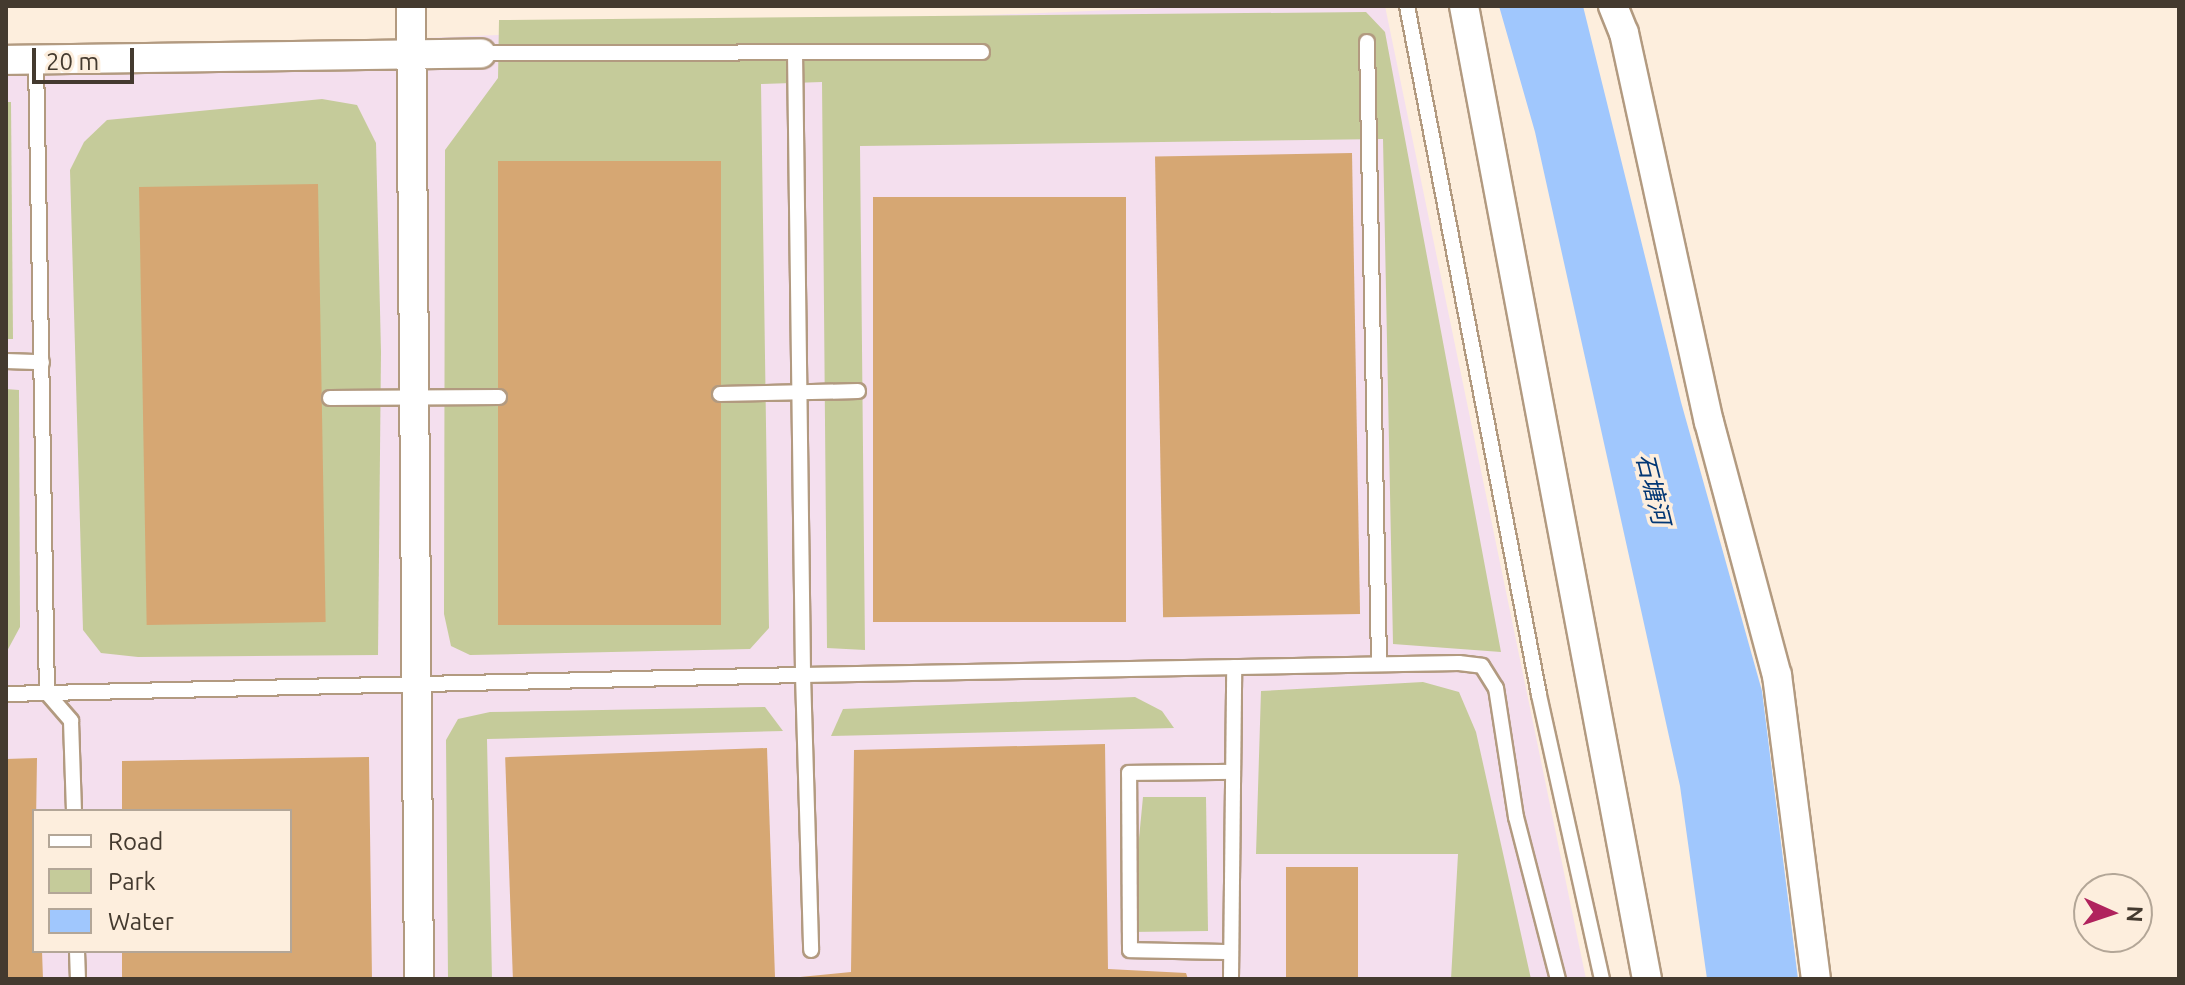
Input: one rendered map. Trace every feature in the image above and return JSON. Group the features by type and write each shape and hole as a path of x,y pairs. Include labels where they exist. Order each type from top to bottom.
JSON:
{"street":[{"path":"411,6 419,979"},
{"path":"1464,6 1647,979"},
{"path":"1613,6 1624,33 1709,422 1777,675 1816,979"},
{"path":"6,60 481,53"}],"lane":[{"path":"1407,6 1539,695 1602,979"},
{"path":"1367,42 1379,664"},
{"path":"795,52 803,675 811,950"},
{"path":"481,53 982,52"},
{"path":"36,59 47,693 71,721 74,809"},
{"path":"6,361 42,362"},
{"path":"720,394 858,391"},
{"path":"330,398 499,397"},
{"path":"6,694 1379,664 1459,663 1482,666 1496,688 1516,817 1558,979"},
{"path":"1231,977 1234,667"},
{"path":"1231,952 1130,950 1129,773 1233,772"},
{"path":"77,953 78,979"}],"shaded area":[{"path":"1211,6 1385,6 1586,979 6,979 6,55"}],"green space":[{"path":"1366,12 1385,32 1501,652 1393,644 1383,139 860,146 865,650 827,648 822,82 761,84 769,628 750,649 470,655 451,646 444,614 445,150 498,78 499,20"},
{"path":"322,99 357,105 376,143 381,352 378,655 138,657 101,653 83,630 70,170 84,142 107,120"},
{"path":"6,102 11,102 13,339 6,339"},
{"path":"6,389 19,390 20,627 6,653"},
{"path":"1423,682 1459,692 1476,732 1531,979 1451,979 1458,854 1256,854 1261,691"},
{"path":"1135,697 1162,711 1174,728 831,736 843,709"},
{"path":"765,707 783,731 487,739 492,979 448,979 446,740 458,719 490,712"},
{"path":"1143,797 1206,797 1208,931 1130,932"}],"water":[{"name":"石塘河","path":"1499,6 1583,6 1681,402 1762,691 1798,979 1707,979 1680,786 1535,132"}],"building":[{"path":"1352,153 1360,614 1163,617 1155,156"},
{"path":"498,161 721,161 721,625 498,625"},
{"path":"318,184 326,622 147,625 139,187"},
{"path":"873,197 1126,197 1126,622 873,622"},
{"path":"1105,744 1108,969 1186,973 1188,979 780,979 851,972 854,750"},
{"path":"767,748 775,979 513,979 505,757"},
{"path":"369,757 372,979 122,979 122,953 292,953 292,809 122,809 122,761"},
{"path":"37,758 36,809 32,809 32,953 42,953 43,979 6,979 6,759"},
{"path":"1286,867 1358,867 1358,979 1286,979"}]}
